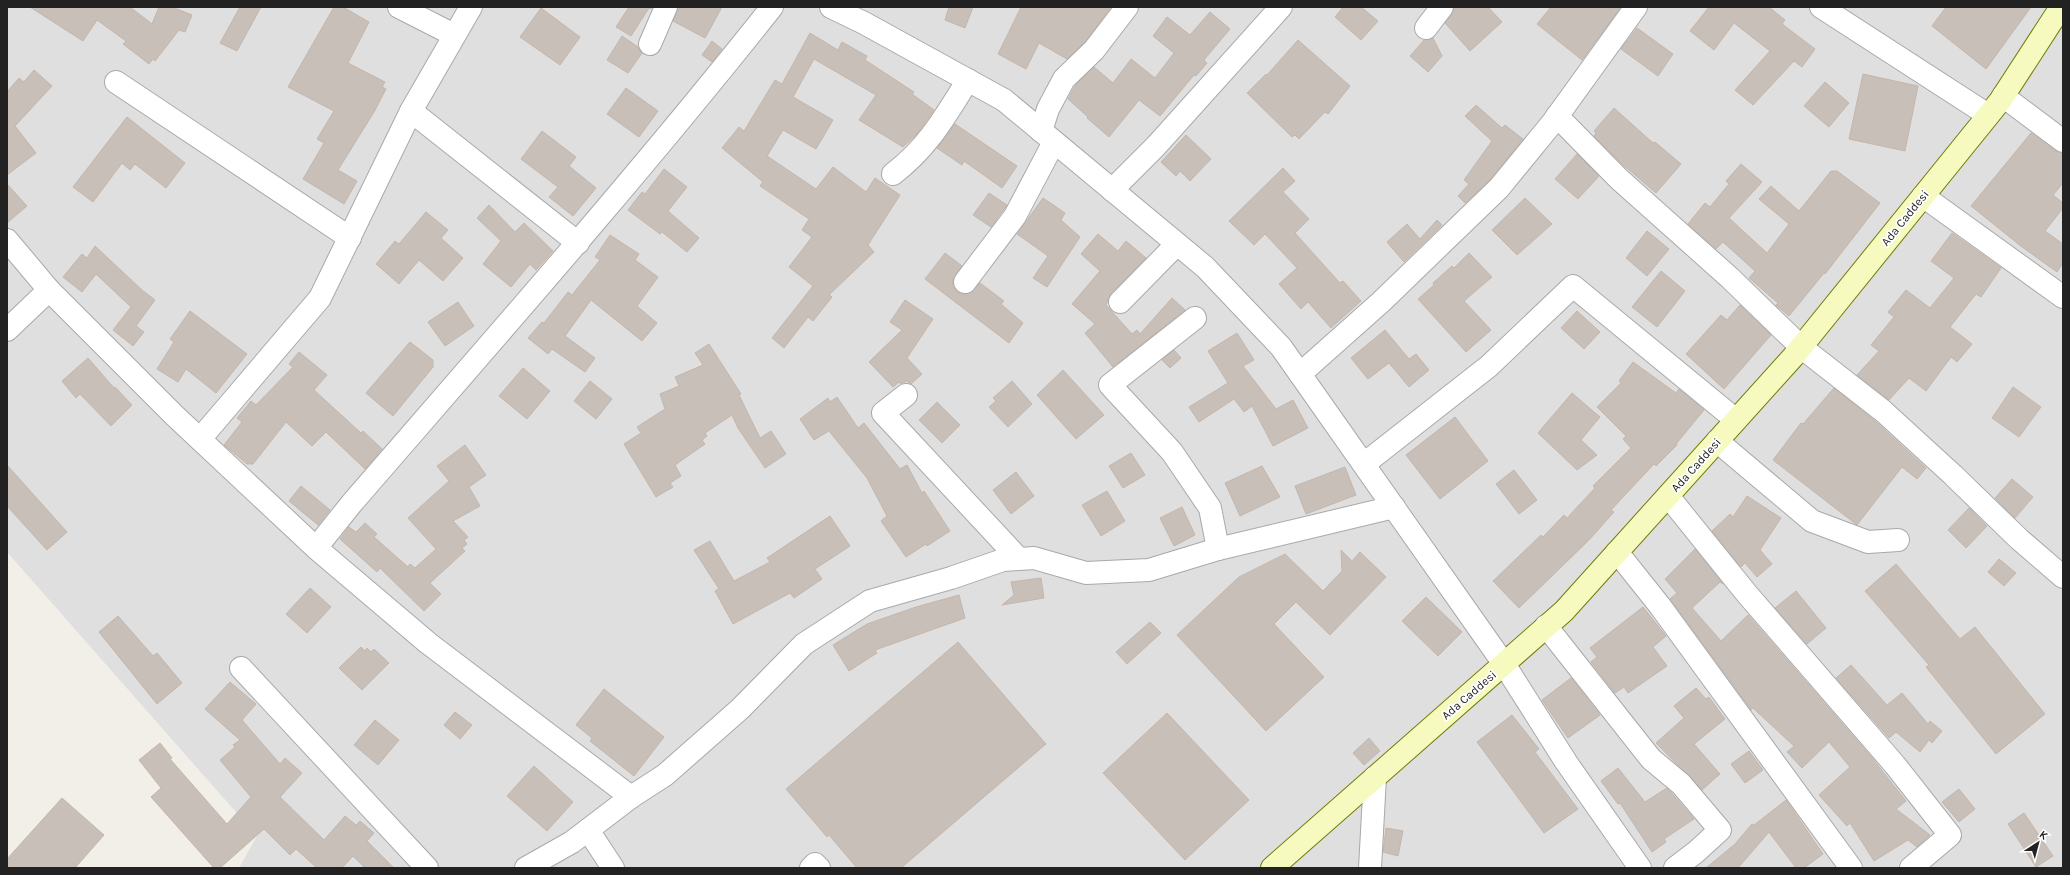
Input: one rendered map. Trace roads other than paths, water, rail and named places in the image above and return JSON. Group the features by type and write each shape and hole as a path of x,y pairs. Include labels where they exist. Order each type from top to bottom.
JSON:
{"main road":[{"name":"Ada Caddesi","path":"1272,868 1564,611 1801,347 1988,116 2060,12"}],"street":[{"path":"399,7 454,35"},
{"path":"200,439 320,298 411,111 471,7"},
{"path":"650,44 666,7"},
{"path":"316,548 358,497 578,243 714,80 772,7"},
{"path":"965,282 1015,216 1048,136 1048,109 1064,79 1094,50 1127,7"},
{"path":"1426,28 1442,7"},
{"path":"1300,374 1381,302 1499,188 1557,116 1636,7"},
{"path":"1820,7 1988,116"},
{"path":"841,9 1004,100 1205,267 1282,347 1504,664 1566,762 1640,868"},
{"path":"1112,190 1156,146 1285,9"},
{"path":"893,174 912,159 932,136 968,80"},
{"path":"116,82 350,238"},
{"path":"2003,96 2063,141"},
{"path":"411,111 578,243"},
{"path":"1557,116 1619,179 1730,278 1801,347 1883,411 1953,475 2019,539 2063,577"},
{"path":"1923,196 2063,297"},
{"path":"7,240 49,290 200,439 316,548 428,643 631,797"},
{"path":"1120,302 1177,244"},
{"path":"1364,464 1489,366 1573,286 1736,420"},
{"path":"7,330 49,290"},
{"path":"1195,318 1110,385 1172,452 1210,508 1218,549"},
{"path":"906,395 883,413 1019,559"},
{"path":"1717,441 1812,521 1868,542 1898,540"},
{"path":"1668,496 1747,594 1895,765 1950,835 1911,868"},
{"path":"526,868 572,842 631,797 665,775 734,714 804,644 870,601 951,578 1003,560 1034,558 1086,573 1149,570 1218,549 1394,507"},
{"path":"1617,552 1660,606 1851,868"},
{"path":"1546,626 1651,759 1681,784 1720,830 1696,852 1675,868"},
{"path":"240,668 427,868"},
{"path":"1370,868 1375,777"},
{"path":"588,830 613,868"},
{"path":"811,868 815,864 818,868"}]}
